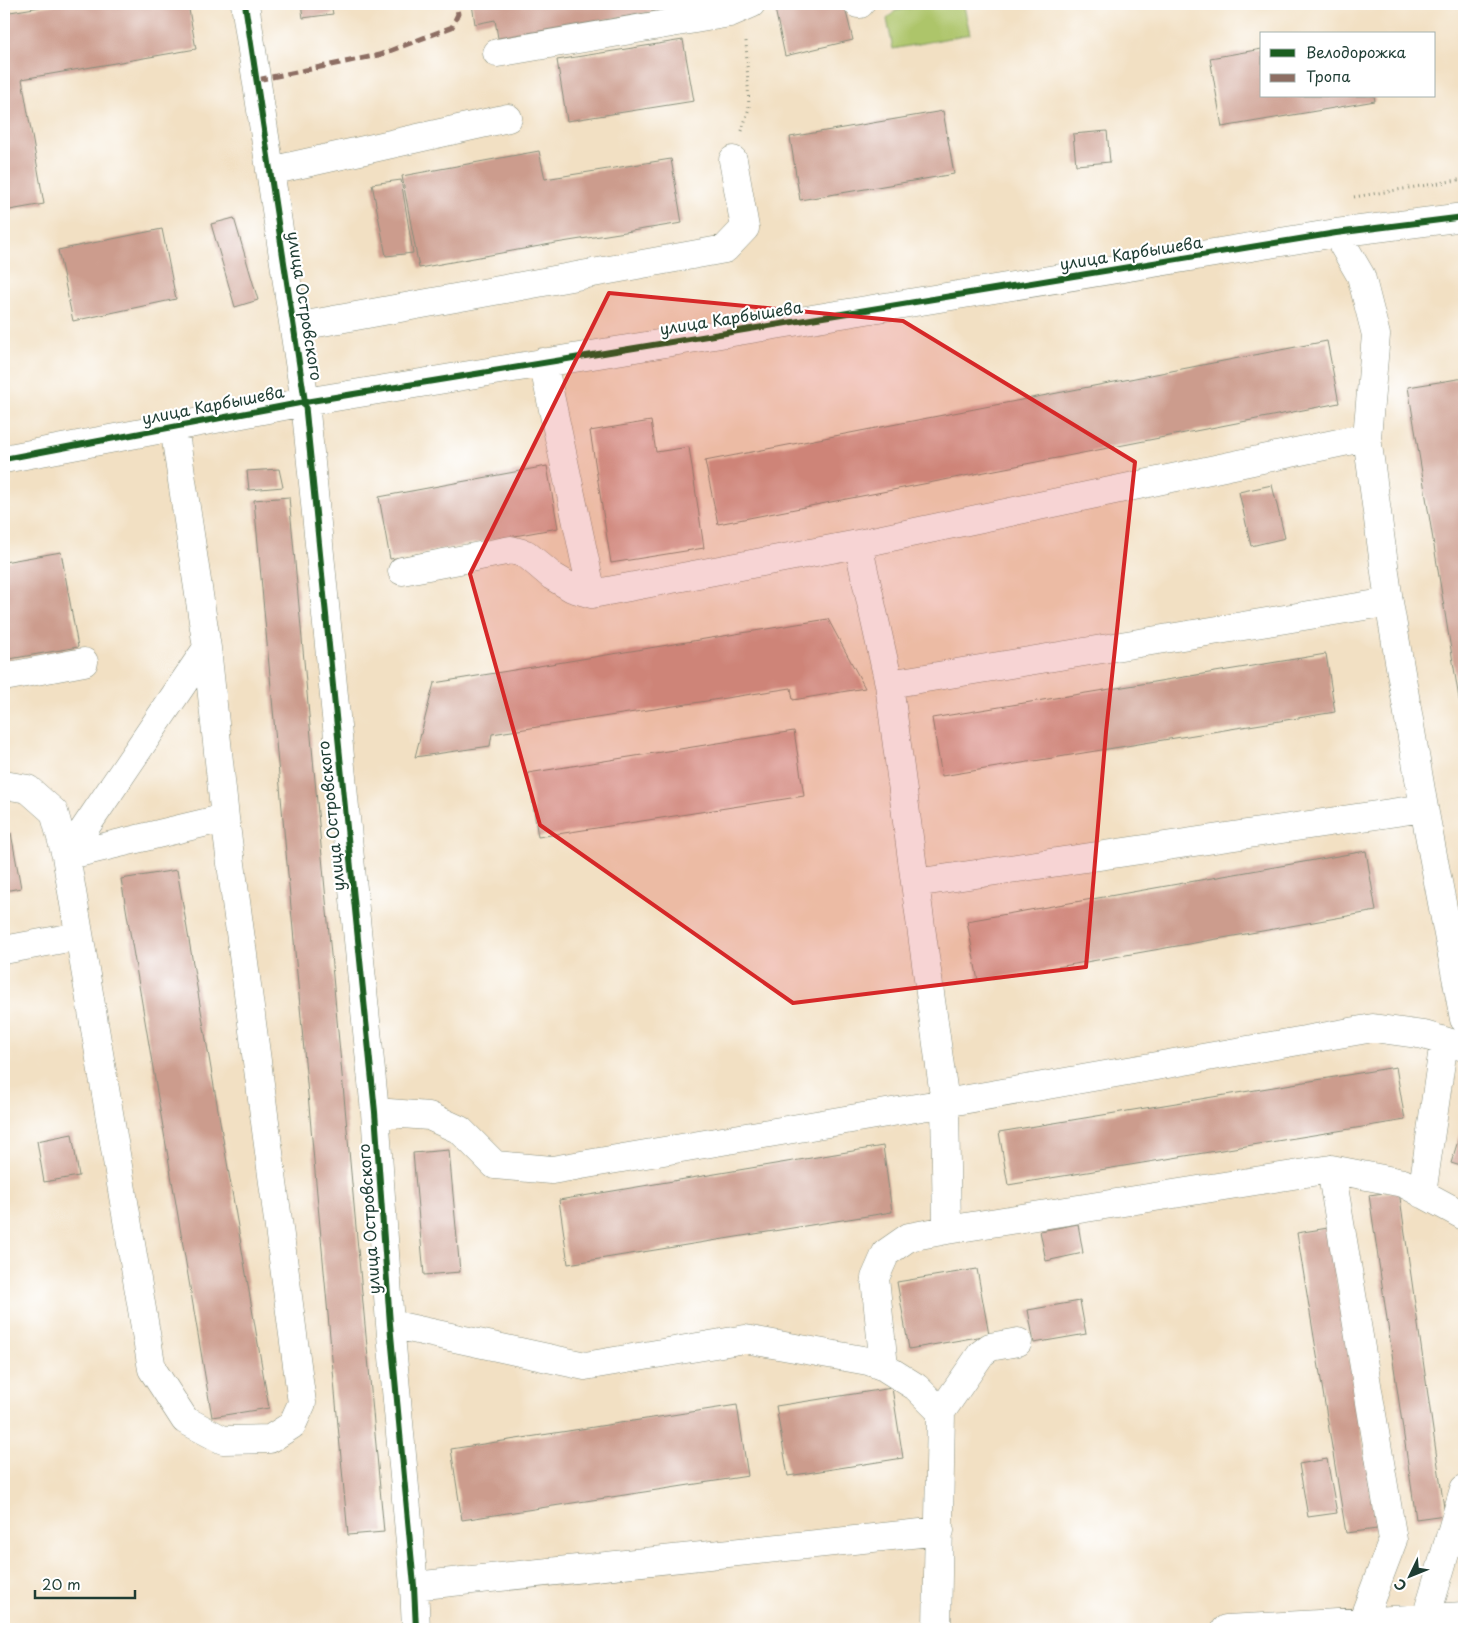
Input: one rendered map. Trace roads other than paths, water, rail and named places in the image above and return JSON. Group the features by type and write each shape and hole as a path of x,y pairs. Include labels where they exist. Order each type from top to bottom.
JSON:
{"street":[{"name":"улица Островского","path":"245,4 305,402 375,1112 390,1324 414,1586 416,1629"},
{"path":"497,53 730,13 746,6"},
{"path":"270,171 508,118"},
{"path":"295,327 725,249 745,228 733,160"},
{"name":"улица Карбышева","path":"4,459 305,402 543,362 1336,233 1464,216"},
{"path":"1336,233 1361,276 1376,335 1367,437 1389,602 1424,808 1464,1019"},
{"path":"543,362 592,594"},
{"path":"4,785 28,789 54,812 66,856 152,1369 185,1420 223,1440 270,1438 292,1425 302,1403 225,818 206,648 174,427"},
{"path":"402,571 511,550 526,554 552,576 572,588 592,594 858,544 1367,437"},
{"path":"858,544 889,684 946,1103 947,1230"},
{"path":"889,684 1389,602"},
{"path":"66,856 206,648"},
{"path":"4,677 84,662"},
{"path":"915,883 1424,808"},
{"path":"66,856 225,818"},
{"path":"4,950 80,936"},
{"path":"375,1112 429,1116 460,1130 495,1164 552,1170 1373,1028 1424,1035 1454,1044 1422,1194"},
{"path":"1332,1169 1393,1540 1362,1622"},
{"path":"884,1367 875,1278 886,1254 909,1237 1332,1169 1403,1183 1464,1216"},
{"path":"390,1324 585,1366 745,1339 868,1361 884,1367 916,1387 941,1412"},
{"path":"937,1629 941,1412 981,1354 990,1348 1018,1342"},
{"path":"1426,1618 1464,1490"},
{"path":"414,1586 940,1531"},
{"path":"1226,1629 1464,1616"}]}
